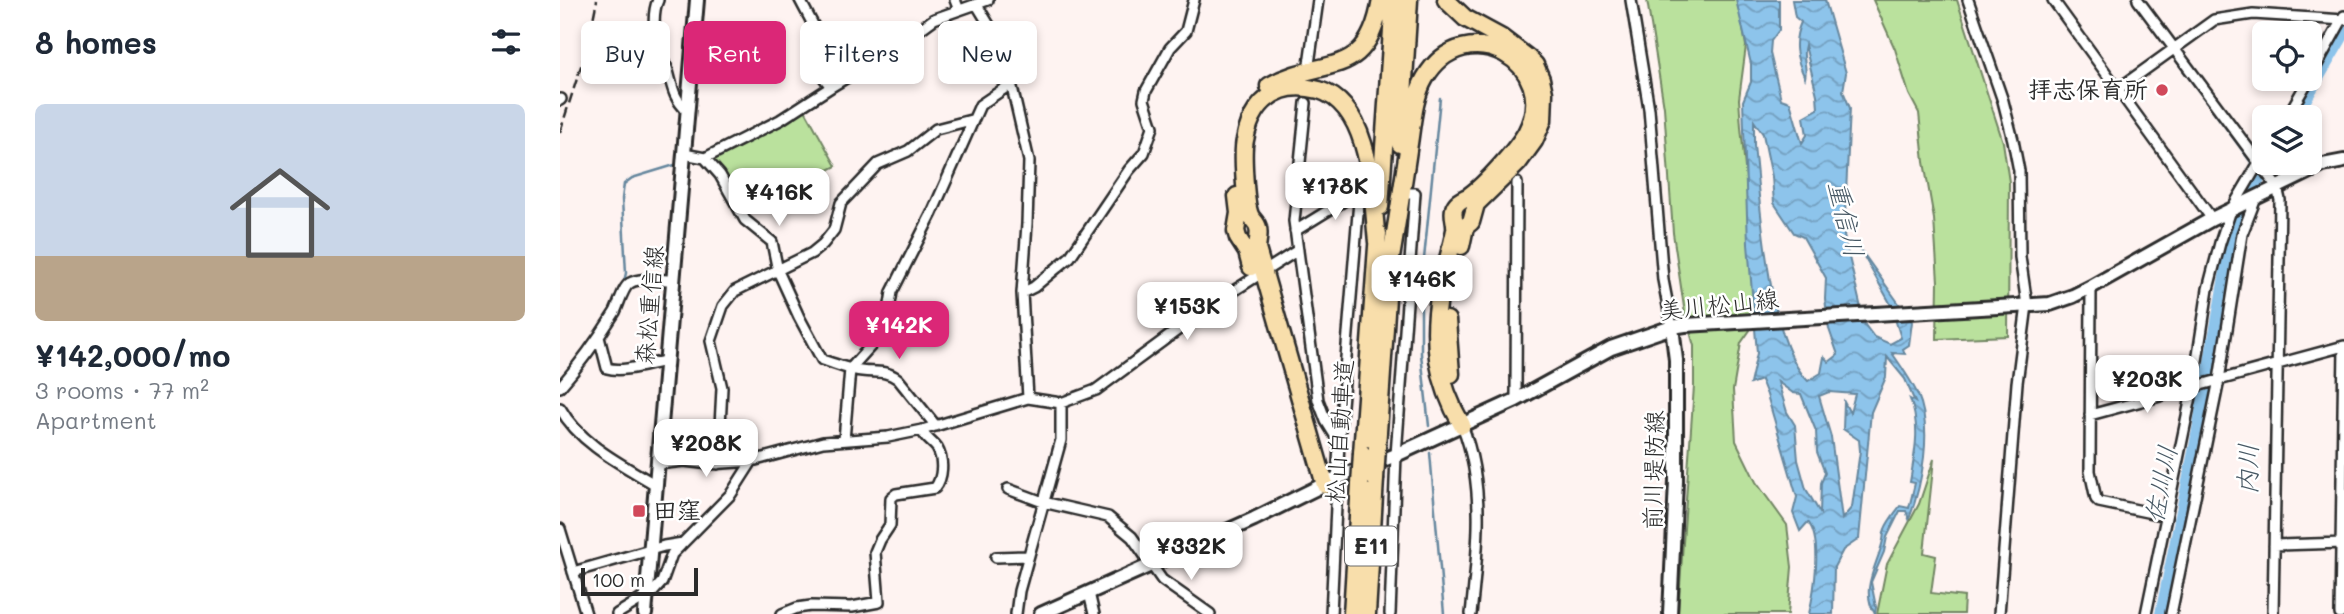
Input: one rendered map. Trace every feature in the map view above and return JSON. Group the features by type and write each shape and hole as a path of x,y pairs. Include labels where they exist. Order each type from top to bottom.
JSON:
{"highway":[{"path":"1331,482 1259,275 1236,231 1240,213 1233,160 1234,142 1242,114 1249,102 1273,83 1336,65 1352,57 1371,36 1378,20 1381,0"},
{"name":"松山自動車道","path":"1352,614 1367,481 1377,242 1394,0"},
{"name":"松山自動車道","path":"1369,450 1388,276 1403,107 1409,0"},
{"path":"1446,0 1465,18 1502,38 1527,57 1535,65 1544,93 1543,120 1534,141 1518,163 1476,204 1471,222 1465,227 1447,311 1450,368 1462,425"},
{"path":"1388,276 1413,118 1423,81 1432,66 1455,49 1480,46 1505,53 1516,61 1531,82 1534,94 1531,122 1518,144 1477,190 1458,201 1453,209 1455,228 1437,316 1439,370 1448,402 1462,425"},
{"path":"1259,275 1259,230 1250,215 1244,141 1257,109 1265,99 1280,91 1296,87 1328,93 1340,101 1349,113 1364,144 1377,242"},
{"name":"松山自動車道","path":"1367,481 1367,614"}],"main road":[{"name":"森松重信線","path":"645,614 696,0"},
{"name":"美川松山線","path":"1041,614 1516,400 1611,348 1679,326 2049,304 2073,296 2211,219 2277,187 2323,166 2344,161"},
{"name":"前川堤防線","path":"1670,614 1679,326"}],"street":[{"path":"658,0 655,6 655,29 661,58 668,68 671,88 687,111"},
{"path":"800,0 818,34 814,57 818,70 831,87"},
{"path":"954,0 959,10"},
{"path":"684,154 705,158 780,120 889,52 934,19 988,0"},
{"path":"1022,293 1070,257 1129,170 1144,153 1153,127 1144,100 1146,91 1170,48 1186,31 1193,5 1186,0"},
{"path":"1309,64 1318,0"},
{"path":"1631,0 1648,109 1663,280 1679,326"},
{"path":"1968,0 2003,101 2016,155 2021,203 2023,306 1999,614"},
{"path":"2053,0 2211,219"},
{"path":"2138,0 2252,155"},
{"path":"977,5 987,21"},
{"path":"2118,89 2220,18 2253,14 2343,18 2322,55"},
{"path":"844,440 850,369 887,330 892,292 932,213 979,105 1011,84 1028,161 1022,293 1028,398"},
{"path":"1306,103 1294,221 1318,400 1326,421 1339,442"},
{"path":"718,464 722,388 713,355 713,331 723,306 735,291 811,253 831,236 841,203 878,164 908,151 936,129 971,121"},
{"path":"705,158 720,176 744,220 772,242 778,271 822,360 859,371 882,370 892,374 936,426"},
{"path":"2146,614 2194,386 2208,289 2233,209 2253,175"},
{"path":"2267,175 2277,187 2280,200 2273,614"},
{"path":"1516,400 1517,183"},
{"path":"1295,231 1362,189 1339,442 1331,482 1331,614"},
{"path":"1390,614 1396,455 1415,193 1406,193"},
{"path":"2171,614 2217,380 2242,234 2255,199"},
{"path":"658,464 684,461 718,464 752,461 823,442 888,437 922,430 1028,398 1061,403 1096,390 1192,319 1298,250"},
{"path":"560,387 583,362 621,301 626,285 632,281 673,280"},
{"path":"2091,286 2090,471 2096,499 2099,502 2166,516"},
{"path":"599,337 607,368 622,371 643,364 666,361"},
{"path":"2090,415 2344,346 2340,614"},
{"path":"1016,614 1018,591 1061,440 1061,403"},
{"path":"560,408 576,432 656,485"},
{"path":"1462,425 1470,444 1478,492 1479,525 1471,614"},
{"path":"782,614 811,606 852,607 879,602 875,552 890,526 891,498 896,494 935,488 941,477 938,450 922,430"},
{"path":"617,614 646,596 662,582 668,561 731,494 752,461"},
{"path":"1008,489 1043,502 1108,517 1132,537 1162,580 1210,614"},
{"path":"560,529 586,614"},
{"path":"573,572 683,543"},
{"path":"2274,545 2343,543"},
{"path":"996,557 1028,556"},
{"path":"1089,593 1094,614"}],"green space":[{"path":"1647,0 1738,0 1746,46 1739,99 1741,127 1748,199 1765,309 1741,343 1733,390 1736,441 1756,482 1787,525 1792,567 1788,614 1678,614 1694,386 1694,346 1685,314 1673,233 1664,107"},
{"path":"1873,0 1957,0 2003,142 2009,182 2008,336 1937,339 1938,282 1934,219 1919,113"},
{"path":"804,108 836,166 744,214 712,157"},
{"path":"1934,459 1924,553 1936,556 1931,593 1964,597 1963,614 1877,614 1887,564 1919,504"}],"water":[{"path":"1736,0 1779,0 1779,30 1771,41 1770,53 1781,99 1790,102 1802,143 1807,135 1804,117 1818,109 1805,45 1805,78 1797,57 1796,44 1801,22 1795,17 1792,0 1825,0 1846,73 1843,91 1850,108 1844,236 1865,325 1874,337 1890,344 1901,338 1890,303 1858,246 1912,322 1909,345 1903,349 1905,354 1892,353 1918,395 1922,409 1925,440 1922,474 1909,519 1906,511 1900,511 1887,537 1884,552 1871,582 1875,614 1869,586 1884,530 1900,506 1909,508 1915,483 1910,482 1916,430 1910,399 1915,402 1905,379 1887,357 1886,377 1871,412 1859,539 1843,550 1834,567 1833,614 1809,614 1816,566 1813,530 1808,522 1800,531 1793,513 1797,497 1767,395 1761,380 1750,384 1757,353 1748,244 1743,101 1751,82 1751,64","holes":["1754,121 1763,134 1772,177 1774,203 1794,233 1803,237 1826,278 1825,299 1829,329 1838,355 1829,362 1824,357 1821,373 1808,381 1794,362 1775,304 1763,234","1778,382 1793,393 1801,394 1816,431 1817,452 1825,473 1821,483 1820,513 1806,489 1798,460 1795,425 1787,412","1829,392 1855,394 1850,413 1844,402 1843,429 1859,440 1860,451 1852,507 1842,519 1831,437 1819,396"]}],"waterway":[{"path":"2132,0 2169,49"},
{"name":"佐川川","path":"2301,105 2344,32"},
{"path":"2172,55 2252,164"},
{"path":"1429,426 1421,354 1421,289 1440,98"},
{"path":"623,286 626,273 622,199 624,184 632,178 678,164"},
{"name":"佐川川","path":"2162,614 2196,447 2232,243 2260,175"},
{"path":"1430,453 1444,614"}],"railway":[{"path":"560,132 588,44 597,0"}],"place":[{"name":"拝志保育所","path":"2162,90"},
{"name":"田窪","path":"639,511"}],"water label":[{"name":"重信川","path":"1846,219"},
{"name":"内川","path":"2248,469"}]}
